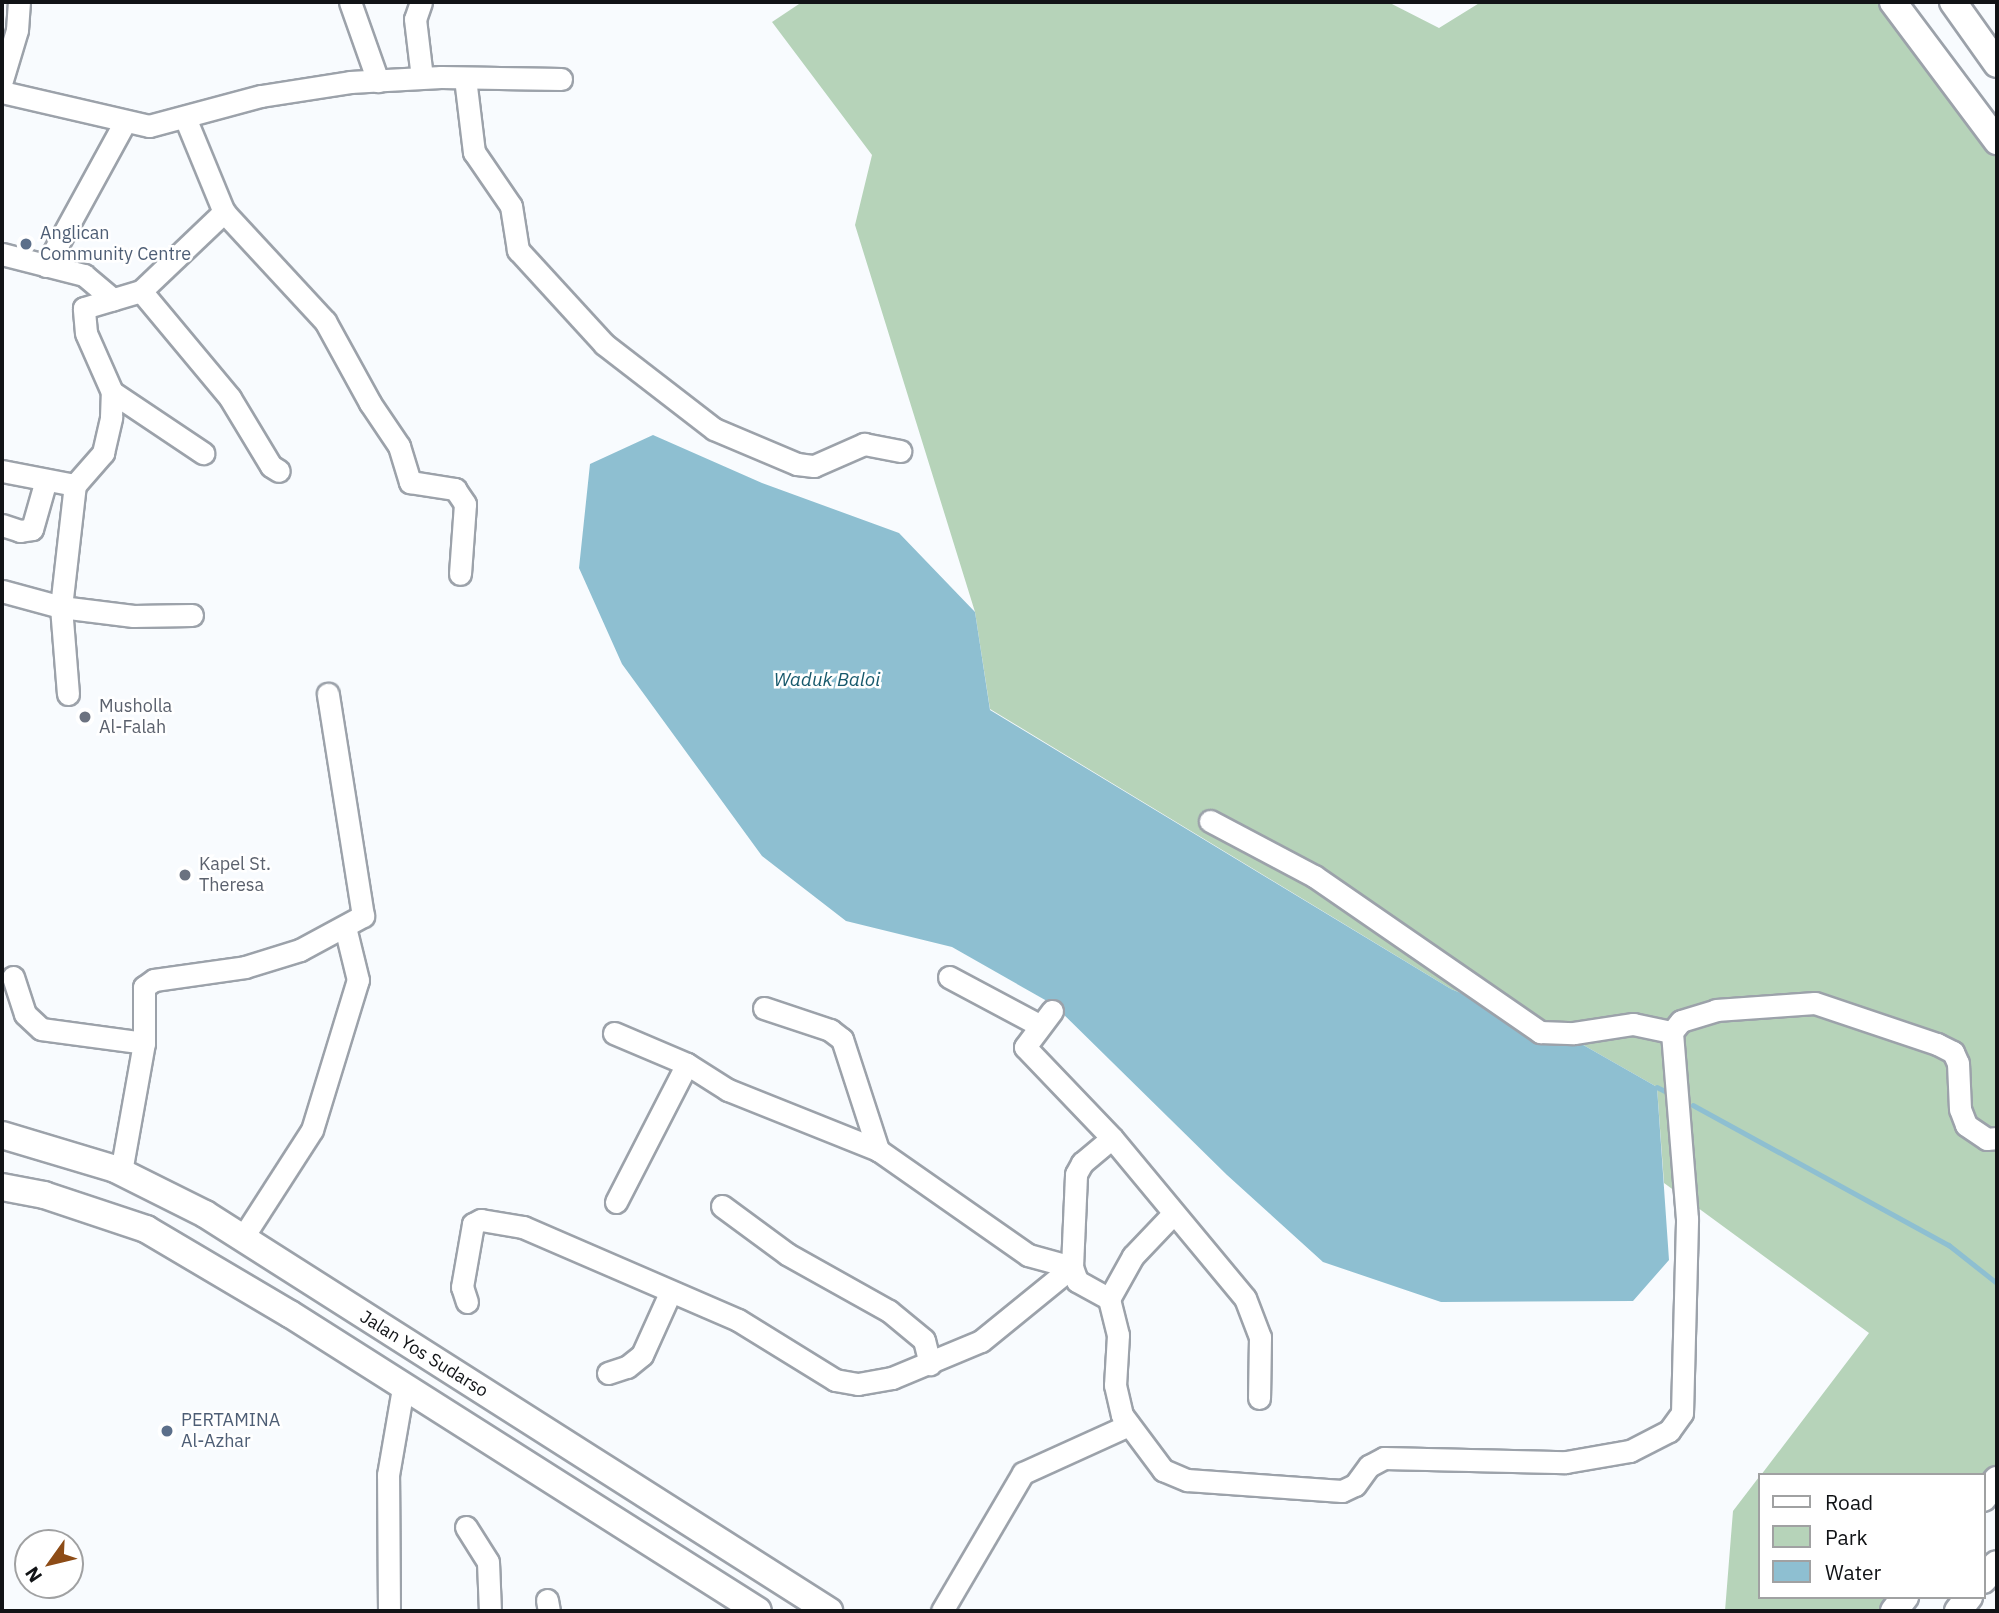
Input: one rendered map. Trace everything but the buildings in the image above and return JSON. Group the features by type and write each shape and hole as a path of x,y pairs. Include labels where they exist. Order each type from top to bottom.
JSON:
{"main road":[{"path":"1893,2 1997,141"},
{"path":"1953,2 1997,64"},
{"name":"Jalan Yos Sudarso","path":"2,1135 121,1172 243,1237 829,1611"},
{"path":"2,1187 44,1195 146,1229 306,1325 758,1611"},
{"path":"306,1325 328,1293"},
{"path":"1985,1495 1997,1480"},
{"path":"1985,1578 1997,1563"}],"street":[{"path":"2,80 17,30 19,2"},
{"path":"350,2 378,81"},
{"path":"421,2 415,19 422,78"},
{"path":"2,92 149,127 186,120 261,96 378,81 422,78 561,79"},
{"path":"465,78 474,152 511,206 518,250 604,344 713,429 797,464 814,466 864,444 900,451"},
{"path":"186,120 224,212 325,321 370,403 399,446 410,482 455,489 465,504 460,573"},
{"path":"46,266 125,122"},
{"path":"68,694 61,607 75,485 103,453 112,392 82,318 84,308 141,291 224,212"},
{"path":"2,254 84,275 113,299"},
{"path":"141,291 230,398 271,466 279,471"},
{"path":"112,392 203,453"},
{"path":"2,471 75,485"},
{"path":"2,525 20,531 32,529 46,480"},
{"path":"2,591 61,607 133,616 192,615"},
{"path":"121,1172 144,1043 141,992 149,982 245,967 300,950 360,920 365,908 328,694"},
{"path":"1210,821 1314,876 1539,1032 1574,1033 1633,1024 1672,1032"},
{"path":"243,1237 289,1170 315,1122 358,981 345,927"},
{"path":"13,977 25,1014 40,1029 144,1043"},
{"path":"949,977 1045,1018 1025,1041 1027,1051 1112,1138 1252,1308 1260,1338 1259,1398"},
{"path":"1174,1213 1133,1256 1110,1299 1118,1335 1117,1405 1129,1425 1151,1458 1174,1477 1342,1491 1351,1488 1369,1466 1384,1458 1566,1462 1630,1451 1669,1431 1682,1413 1687,1219 1672,1032 1676,1023 1716,1010 1798,1003 1830,1005 1953,1052 1966,1125 1987,1139 1997,1138"},
{"path":"764,1008 830,1030 842,1040 878,1150"},
{"path":"614,1032 687,1064 729,1090 878,1150 1028,1255 1072,1267"},
{"path":"616,1202 687,1064"},
{"path":"1110,1299 1077,1281 1072,1267 1076,1174 1082,1163 1112,1138"},
{"path":"722,1206 787,1254 889,1311 924,1340 930,1364"},
{"path":"467,1302 462,1287 472,1226 481,1220 536,1231 670,1293 737,1320 817,1371 845,1383 892,1378 930,1364 999,1330 1072,1267"},
{"path":"608,1373 627,1367 642,1355 670,1293"},
{"path":"389,1611 388,1475 403,1388"},
{"path":"943,1611 1023,1473 1129,1425"},
{"path":"466,1527 488,1562 490,1611"}],"green space":[{"path":"802,2 1388,2 1439,28 1481,2 1906,2 1997,121 1997,1480 1985,1495 1985,1473 1763,1473 1869,1333 1664,1183 1657,1087 1571,1038 1451,989 990,709 975,612 855,225 872,155 772,22"},
{"path":"1758,1478 1758,1599 1902,1599 1893,1611 1725,1611 1733,1511"}],"water":[{"name":"Waduk Baloi","path":"653,435 762,483 899,533 975,612 990,710 1451,989 1571,1038 1657,1087 1669,1260 1633,1301 1441,1302 1323,1262 1227,1175 1054,1005 952,947 846,921 762,856 622,664 579,568 590,464"}],"waterway":[{"path":"1657,1087 1669,1093"},
{"path":"1693,1105 1949,1245 1997,1283"}],"place":[{"name":"Anglican Community Centre","path":"26,244"},
{"name":"Musholla Al-Falah","path":"85,717"},
{"name":"Kapel St. Theresa","path":"185,875"},
{"name":"PERTAMINA Al-Azhar","path":"167,1431"}]}
